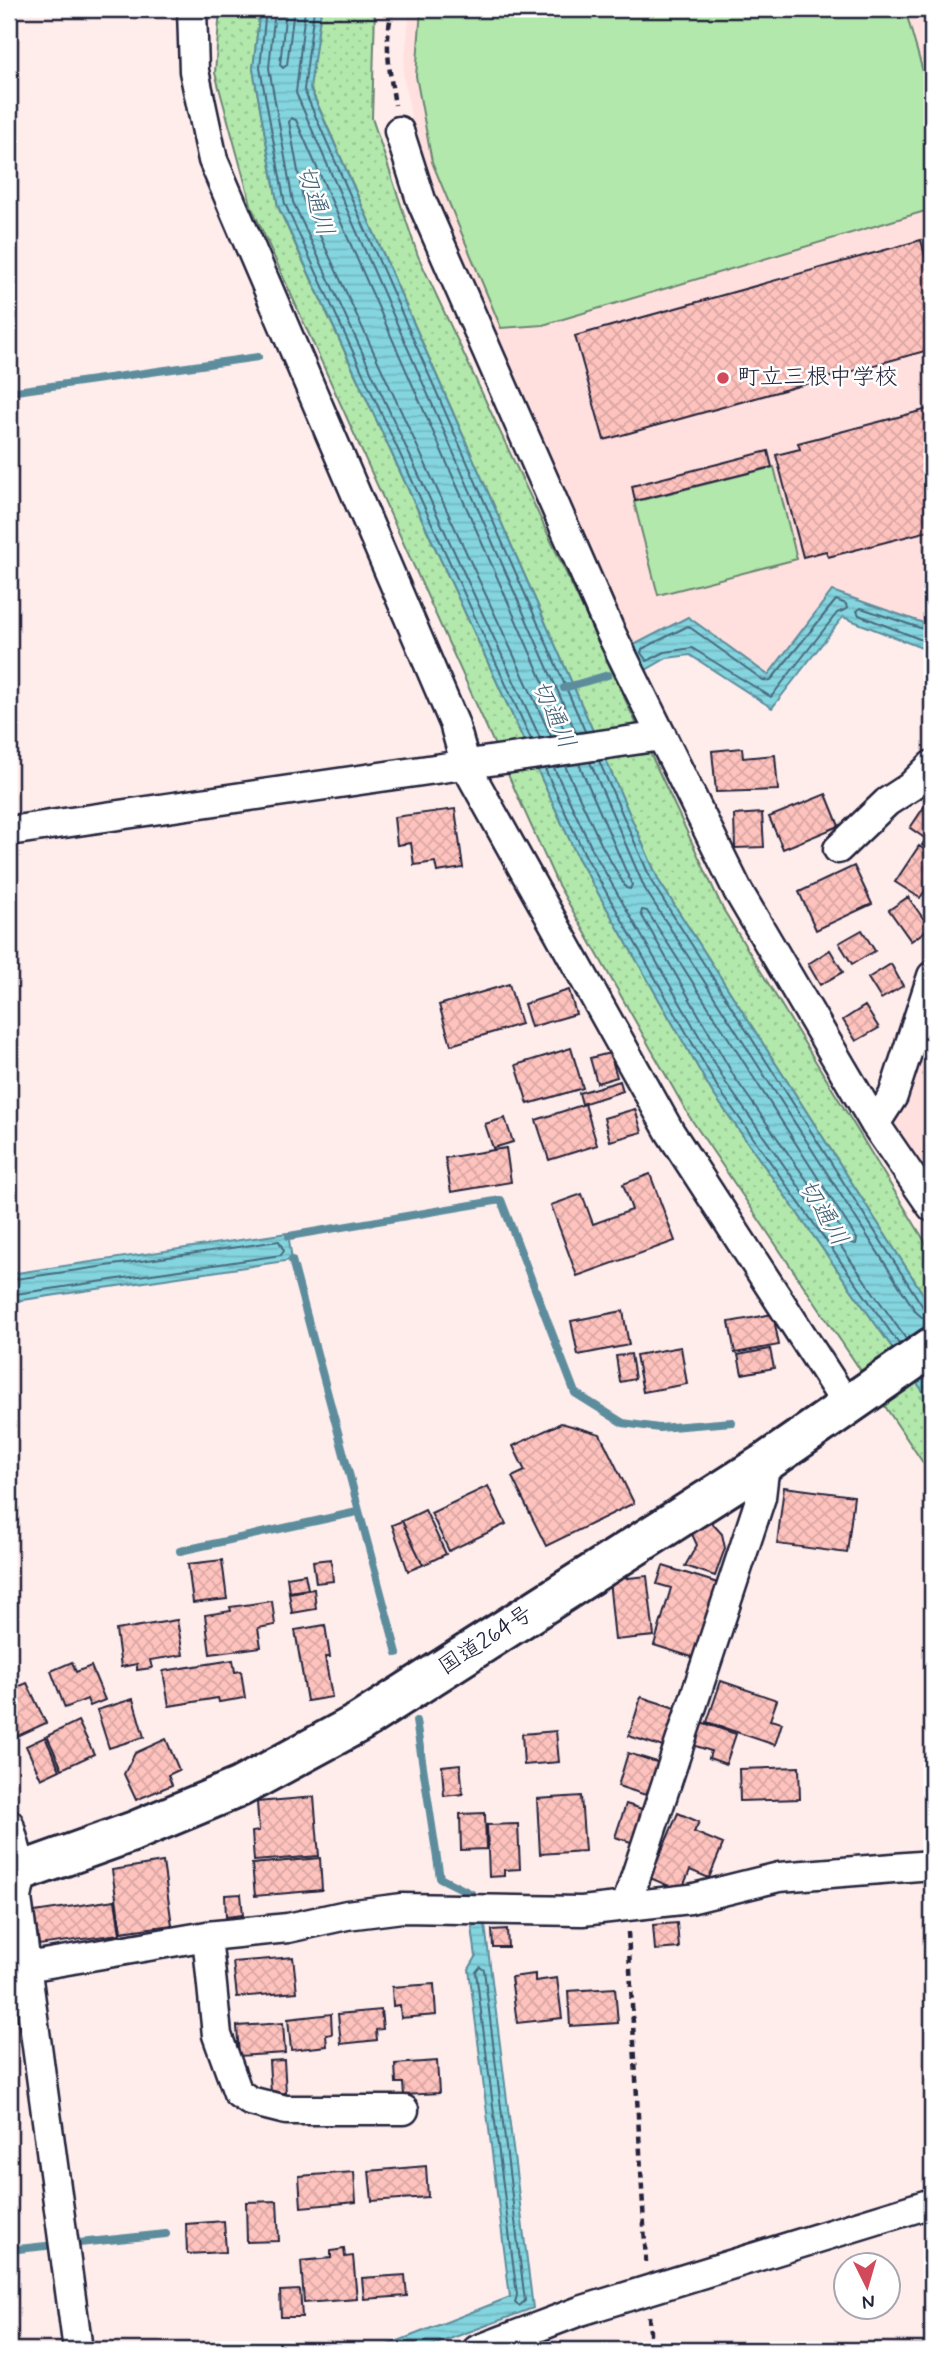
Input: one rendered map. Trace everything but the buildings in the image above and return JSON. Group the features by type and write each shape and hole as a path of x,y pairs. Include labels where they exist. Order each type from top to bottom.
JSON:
{"highway":[{"name":"国道264号","path":"16,1874 132,1832 240,1787 360,1722 765,1463 932,1348"}],"street":[{"path":"192,9 194,71 213,160 472,765 670,1132 847,1405"},
{"path":"399,131 426,213 656,737 738,891 875,1124 932,1208"},
{"path":"9,831 656,737"},
{"path":"838,849 887,802 910,788 932,765"},
{"path":"875,1124 893,1096 932,976"},
{"path":"626,1906 761,1497 765,1463"},
{"path":"9,1824 16,1874 18,1969 78,2350"},
{"path":"18,1969 207,1936 288,1928 347,1915 402,1909 582,1911 690,1899 779,1877 932,1865"},
{"path":"207,1936 217,2035 238,2093 250,2101 286,2110 404,2110"},
{"path":"477,2350 580,2311 932,2203"}],"path":[{"path":"393,9 388,26 389,64 399,131"},
{"path":"626,1906 651,2350"}],"shaded area":[{"name":"町立三根中学校","path":"410,9 932,9 932,626 832,591 768,676 688,617 630,647 421,165 403,75"},
{"path":"932,1009 932,1181 893,1121"}],"green space":[{"path":"220,9 260,9 253,69 278,207 578,858 712,1092 932,1404 932,1476 689,1116 557,883 252,208 215,73"},
{"path":"321,9 375,9 372,118 418,256 723,909 932,1253 932,1308 659,881 310,87"},
{"path":"421,9 905,9 932,103 932,209 543,325 501,328 432,162 416,76"},
{"path":"774,467 797,559 658,595 634,502"}],"water":[{"name":"切通川","path":"260,9 321,9 310,88 659,881 932,1308 932,1404 712,1092 578,858 278,206 253,69"},
{"path":"832,591 932,626 932,652 843,617 772,708 690,655 667,658 642,672 630,647 688,617 768,675"},
{"path":"288,1233 292,1260 9,1302 9,1274"},
{"path":"485,1925 533,2308 420,2350 388,2350 388,2345 510,2297 469,1969 476,1957 472,1927"}],"waterway":[{"path":"9,392 258,357"},
{"name":"切通川","path":"564,688 608,675"},
{"path":"289,1236 501,1200 575,1393 623,1423 659,1428 732,1422"},
{"path":"292,1260 397,1653"},
{"path":"180,1551 357,1512"},
{"path":"416,1721 440,1878 472,1894"},
{"path":"79,2243 166,2234"},
{"path":"9,2250 46,2246"}],"place":[{"name":"町立三根中学校","path":"723,378"}]}
